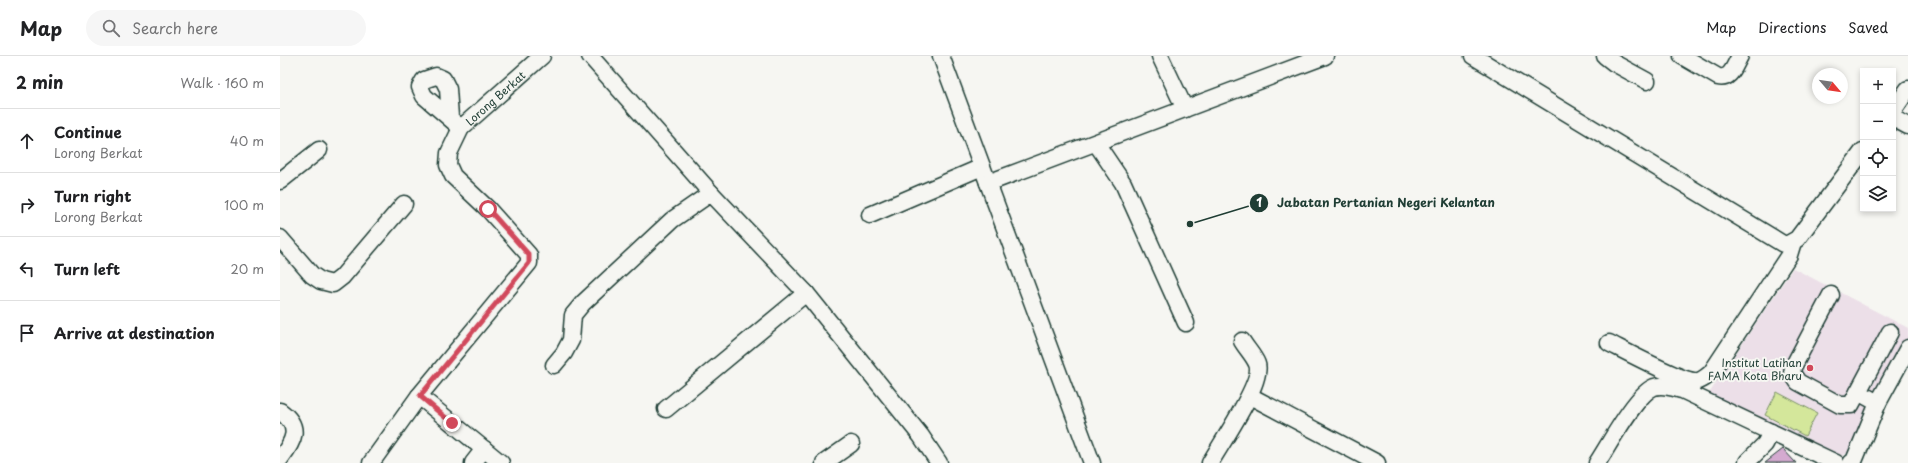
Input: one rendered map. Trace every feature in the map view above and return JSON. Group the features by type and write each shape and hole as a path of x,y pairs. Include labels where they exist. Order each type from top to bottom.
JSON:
{"street":[{"name":"Lorong Berkat","path":"371,463 420,396 529,263 529,255 488,209 453,176 448,165 449,153 462,128 542,56"},
{"path":"590,56 711,193 806,293 921,436 939,463"},
{"path":"941,56 1092,463"},
{"path":"1160,56 1185,109"},
{"path":"988,183 1325,56"},
{"path":"1473,56 1778,242 1788,244 1793,242"},
{"path":"1605,56 1614,63 1647,81"},
{"path":"1682,56 1724,79 1728,76 1740,56"},
{"path":"1896,107 1908,89"},
{"path":"450,117 462,128"},
{"path":"1896,120 1908,126"},
{"path":"1096,143 1123,183 1186,323"},
{"path":"280,180 319,150"},
{"path":"1608,344 1683,378 1697,381 1704,379 1711,373 1789,255 1793,242 1860,155"},
{"path":"870,216 982,168"},
{"path":"554,365 564,353 571,340 573,315 583,303 672,220 711,193"},
{"path":"280,238 312,275 321,281 333,284 342,277 404,204"},
{"path":"666,409 806,293"},
{"path":"1830,295 1793,368 1792,373 1798,382 1840,405 1851,405 1890,332"},
{"path":"1210,463 1250,396 1258,369 1257,364 1242,341"},
{"path":"1854,462 1878,403 1908,348"},
{"path":"1597,463 1633,407 1644,394 1655,387 1668,386 1682,390 1836,463"},
{"path":"1858,392 1878,403"},
{"path":"420,396 501,463"},
{"path":"1250,396 1360,459 1377,463"},
{"path":"280,411 290,420 294,429 293,438 280,459"},
{"path":"1747,462 1765,444 1771,432"},
{"path":"824,463 851,444"},
{"path":"473,463 484,449"}],"shaded area":[{"name":"Institut Latihan FAMA Kota Bharu","path":"1793,268 1908,328 1908,340 1850,452 1837,458 1708,395"}],"green space":[{"path":"1777,392 1817,413 1805,436 1765,415"}],"building":[{"path":"1783,449 1796,463 1765,463"}],"place":[{"name":"Jabatan Pertanian Negeri Kelantan","path":"1190,224"},
{"name":"Institut Latihan FAMA Kota Bharu","path":"1810,368"}],"route":[{"path":"452,423 420,396 529,263 530,258 488,209"}]}
